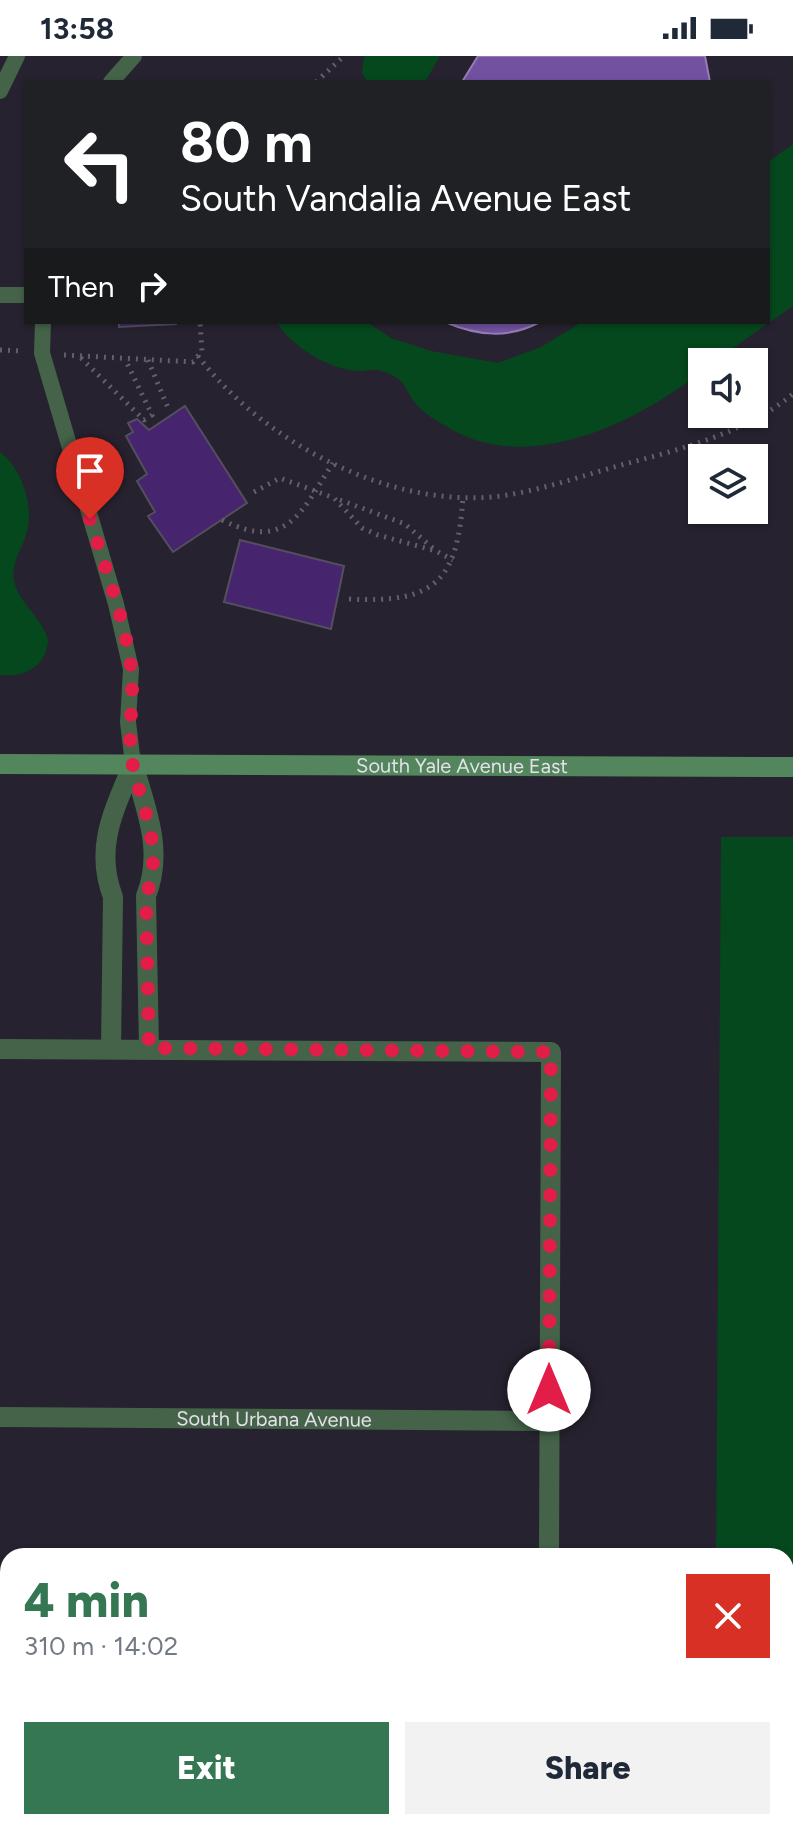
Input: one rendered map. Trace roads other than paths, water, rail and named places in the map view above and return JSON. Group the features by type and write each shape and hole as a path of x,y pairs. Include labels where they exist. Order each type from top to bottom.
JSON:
{"street":[{"name":"South Yale Avenue East","path":"0,764 793,767"},
{"path":"133,764 154,835 154,876 146,896 149,1048"},
{"path":"111,1049 113,897 106,878 105,834 133,764"},
{"path":"113,897 146,896"},
{"path":"0,1049 551,1052 549,1548"},
{"name":"South Urbana Avenue","path":"0,1417 549,1421"}],"lane":[{"path":"0,91 17,56"},
{"path":"113,80 134,56"},
{"path":"0,295 24,295"},
{"path":"43,324 42,353 116,604 131,669 128,722 133,764"}]}
